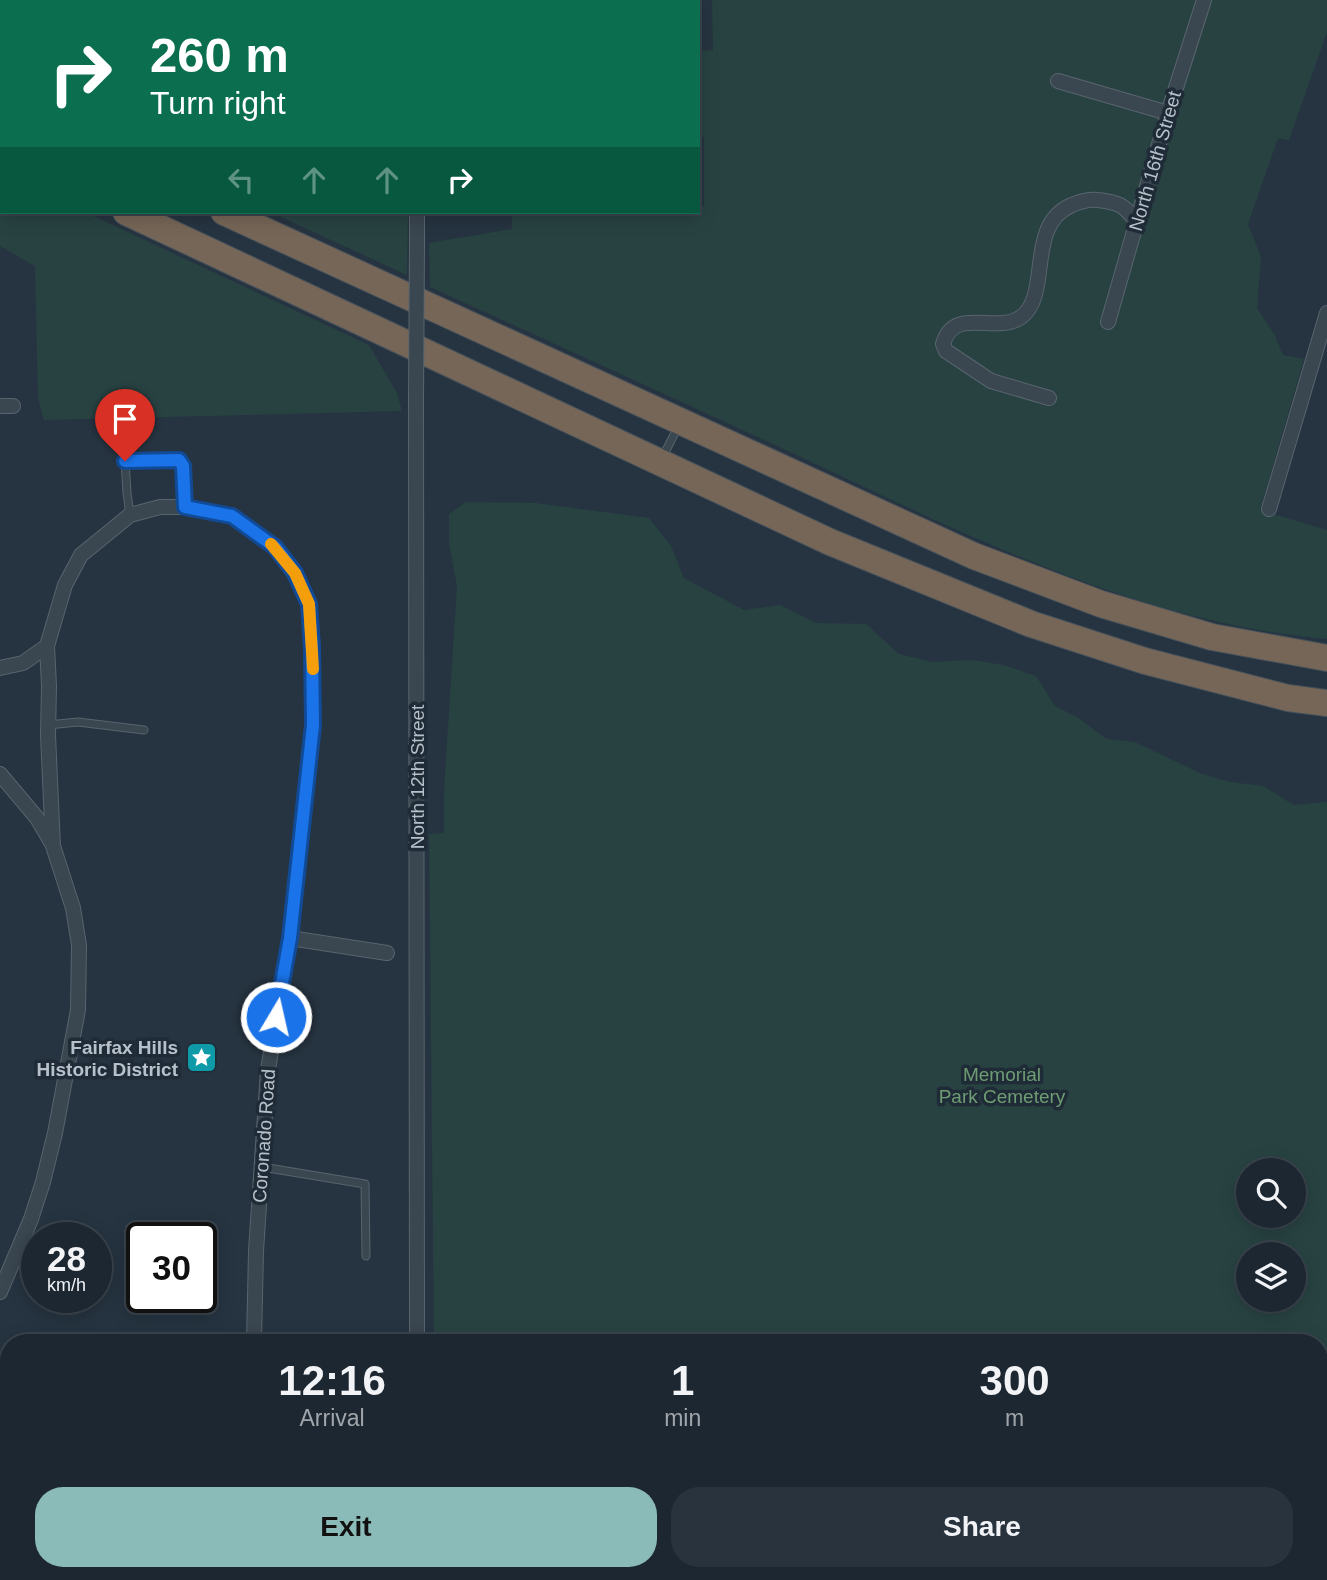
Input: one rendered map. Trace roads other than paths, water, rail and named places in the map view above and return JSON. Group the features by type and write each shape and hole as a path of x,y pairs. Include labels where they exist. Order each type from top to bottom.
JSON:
{"highway":[{"path":"130,214 830,542 1031,624 1145,661 1288,698 1327,703"},
{"path":"228,214 974,556 1101,604 1212,637 1327,658"}],"street":[{"name":"North 16th Street","path":"1108,322 1168,113 1204,0"},
{"path":"1058,81 1168,113"},
{"path":"1049,398 991,381 946,351 943,344 946,335 953,326 968,323 1009,323 1028,311 1035,291 1047,231 1057,214 1066,207 1082,200 1119,203 1125,206 1137,222"},
{"name":"North 12th Street","path":"417,214 417,1334"},
{"path":"1269,509 1327,313"},
{"name":"Coronado Road","path":"53,846 47,646 65,585 81,555 130,514 160,507 185,507 232,516 275,547 295,573 309,604 312,647 313,725 290,938 268,1070 256,1251 254,1334"},
{"path":"0,668 23,663 47,646"},
{"path":"0,774 37,818 53,846 73,908 80,984 78,1010 43,1182 31,1219 0,1292"},
{"path":"290,938 387,953"}],"lane":[{"path":"660,462 681,421"},
{"path":"130,514 125,461 179,460 183,466 185,507"},
{"path":"48,725 78,722 144,730"},
{"path":"261,1167 365,1184 366,1256"}],"place":[{"name":"Fairfax Hills Historic District","path":"201,1058"}],"park label":[{"name":"Memorial Park Cemetery","path":"1002,1085"}]}
